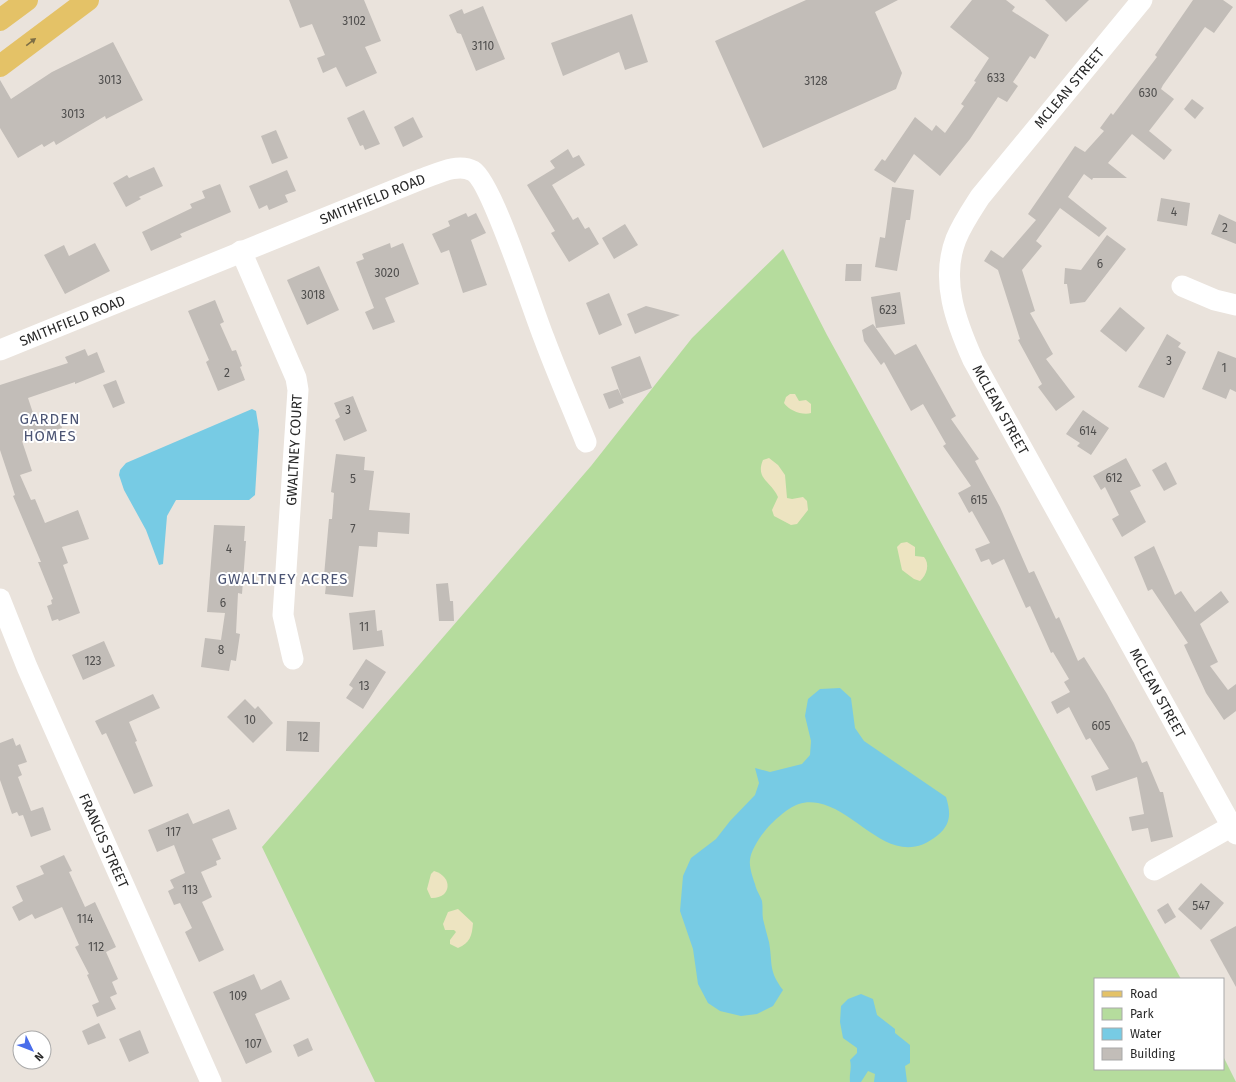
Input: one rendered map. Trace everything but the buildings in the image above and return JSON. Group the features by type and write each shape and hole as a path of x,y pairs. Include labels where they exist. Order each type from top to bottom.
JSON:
{"main road":[{"path":"0,20 27,0"},
{"path":"0,66 88,0"}],"street":[{"name":"MCLEAN STREET","path":"1142,0 980,197 964,222 956,240 950,261 949,282 952,304 961,333 973,360 1235,828"},
{"name":"SMITHFIELD ROAD","path":"0,350 419,180 457,167 466,168 475,172 483,183 494,204 544,338 586,442"},
{"name":"GWALTNEY COURT","path":"242,251 296,378 298,390 283,615 293,660"},
{"path":"1182,286 1215,300 1236,305"},
{"name":"FRANCIS STREET","path":"0,598 27,667 211,1082"},
{"path":"1154,870 1235,828"}],"green space":[{"path":"783,249 827,335 1180,978 1094,978 1094,1070 1224,1070 1224,1058 1236,1082 375,1082 262,847 591,466 692,338"}],"sand":[{"path":"790,394 795,394 799,401 806,400 811,404 811,413 800,413 786,406 784,403 786,397"},
{"path":"769,458 778,465 785,475 787,498 792,499 803,497 807,501 808,510 797,524 791,525 774,516 772,510 778,497 762,476 761,472 763,460"},
{"path":"907,542 915,547 915,556 924,557 927,563 926,573 920,581 914,579 902,570 897,547 901,543"},
{"path":"434,871 445,878 448,887 443,895 431,898 427,889 431,874"},
{"path":"458,909 473,923 470,938 465,944 458,948 450,944 450,940 456,932 454,930 445,930 443,924 448,912"}],"water":[{"path":"252,409 256,411 259,430 255,495 249,500 176,500 167,516 163,564 159,565 146,530 124,490 119,475 120,470 126,463"},
{"path":"840,688 851,698 855,728 864,741 946,797 949,808 948,822 938,835 921,845 906,847 891,844 833,808 818,803 811,802 798,804 781,815 768,827 758,841 751,856 750,863 751,872 762,901 763,919 769,942 773,972 783,990 773,1006 757,1014 741,1016 720,1011 708,1003 698,984 693,949 680,911 683,876 691,858 716,839 730,821 755,795 759,783 755,768 770,772 802,764 810,755 811,741 805,716 808,699 820,689"},
{"path":"861,994 873,999 877,1015 895,1029 895,1033 910,1045 910,1063 905,1066 907,1082 874,1082 875,1074 868,1071 861,1082 850,1082 850,1060 857,1053 857,1048 843,1038 840,1022 841,1006 848,999"}],"district":[{"name":"GARDEN HOMES","path":"50,428"},
{"name":"GWALTNEY ACRES","path":"283,579"}]}
